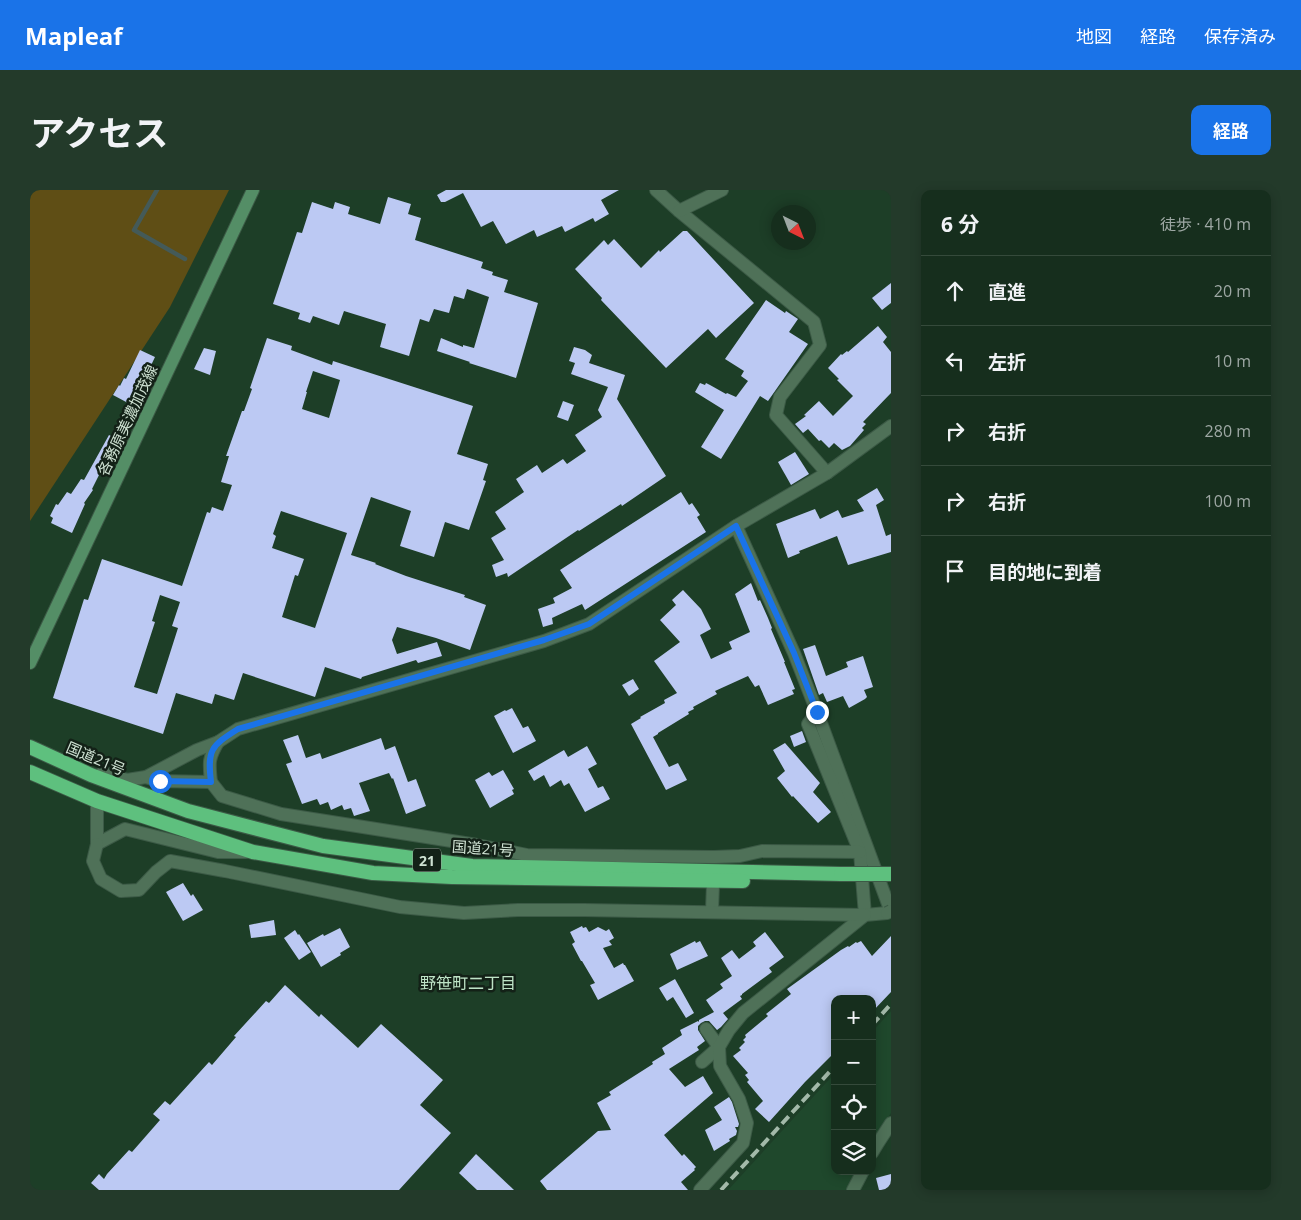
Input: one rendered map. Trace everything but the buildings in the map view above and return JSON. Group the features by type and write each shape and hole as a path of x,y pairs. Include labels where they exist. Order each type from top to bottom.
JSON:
{"highway":[{"name":"国道21号","path":"30,748 91,775 188,812 333,848 472,866 841,878 891,883"},
{"name":"国道21号","path":"30,772 97,801 253,852 373,873 452,877 841,878 891,874"}],"main road":[{"name":"各務原美濃加茂線","path":"30,663 253,190"}],"street":[{"path":"656,190 814,322 820,345 780,397 776,416 827,473"},
{"path":"679,211 722,190"},
{"path":"91,775 106,774 127,780 146,777 197,750 218,742 238,729 535,643 589,624 736,526 827,473 891,426"},
{"path":"97,801 97,844 93,861 101,879 121,891 139,890 156,872 170,861 409,908 464,913 518,910 584,910 865,915 890,912 794,653 736,526"},
{"path":"817,712 808,724 860,852 865,915"},
{"path":"218,742 210,755 209,766 211,782 222,796 281,814 477,845 527,855 713,861 762,851 860,852"},
{"path":"146,777 160,781 211,782"},
{"path":"97,844 125,829 218,852 253,852"},
{"path":"712,911 713,884"},
{"path":"702,1062 719,1047 729,1030 743,1013 865,915"},
{"path":"700,1190 743,1143 747,1123 739,1099 720,1066 719,1047 706,1029"},
{"path":"876,1147 891,1123"},
{"path":"853,1190 860,1175"}],"shaded area":[{"path":"30,190 229,190 170,307 30,521"},
{"path":"891,1011 891,1113 876,1135 876,1040 876,1028"},
{"path":"831,1077 831,1175 854,1175 846,1190 728,1190"}],"waterway":[{"path":"157,190 134,230 185,259"}],"railway":[{"path":"876,1021 891,1004"},
{"path":"721,1190 831,1070"}],"district":[{"name":"野笹町二丁目","path":"468,983"}],"route":[{"path":"160,781 211,782 210,755 218,742 238,729 544,640 589,624 736,526 794,653 817,712"}]}
